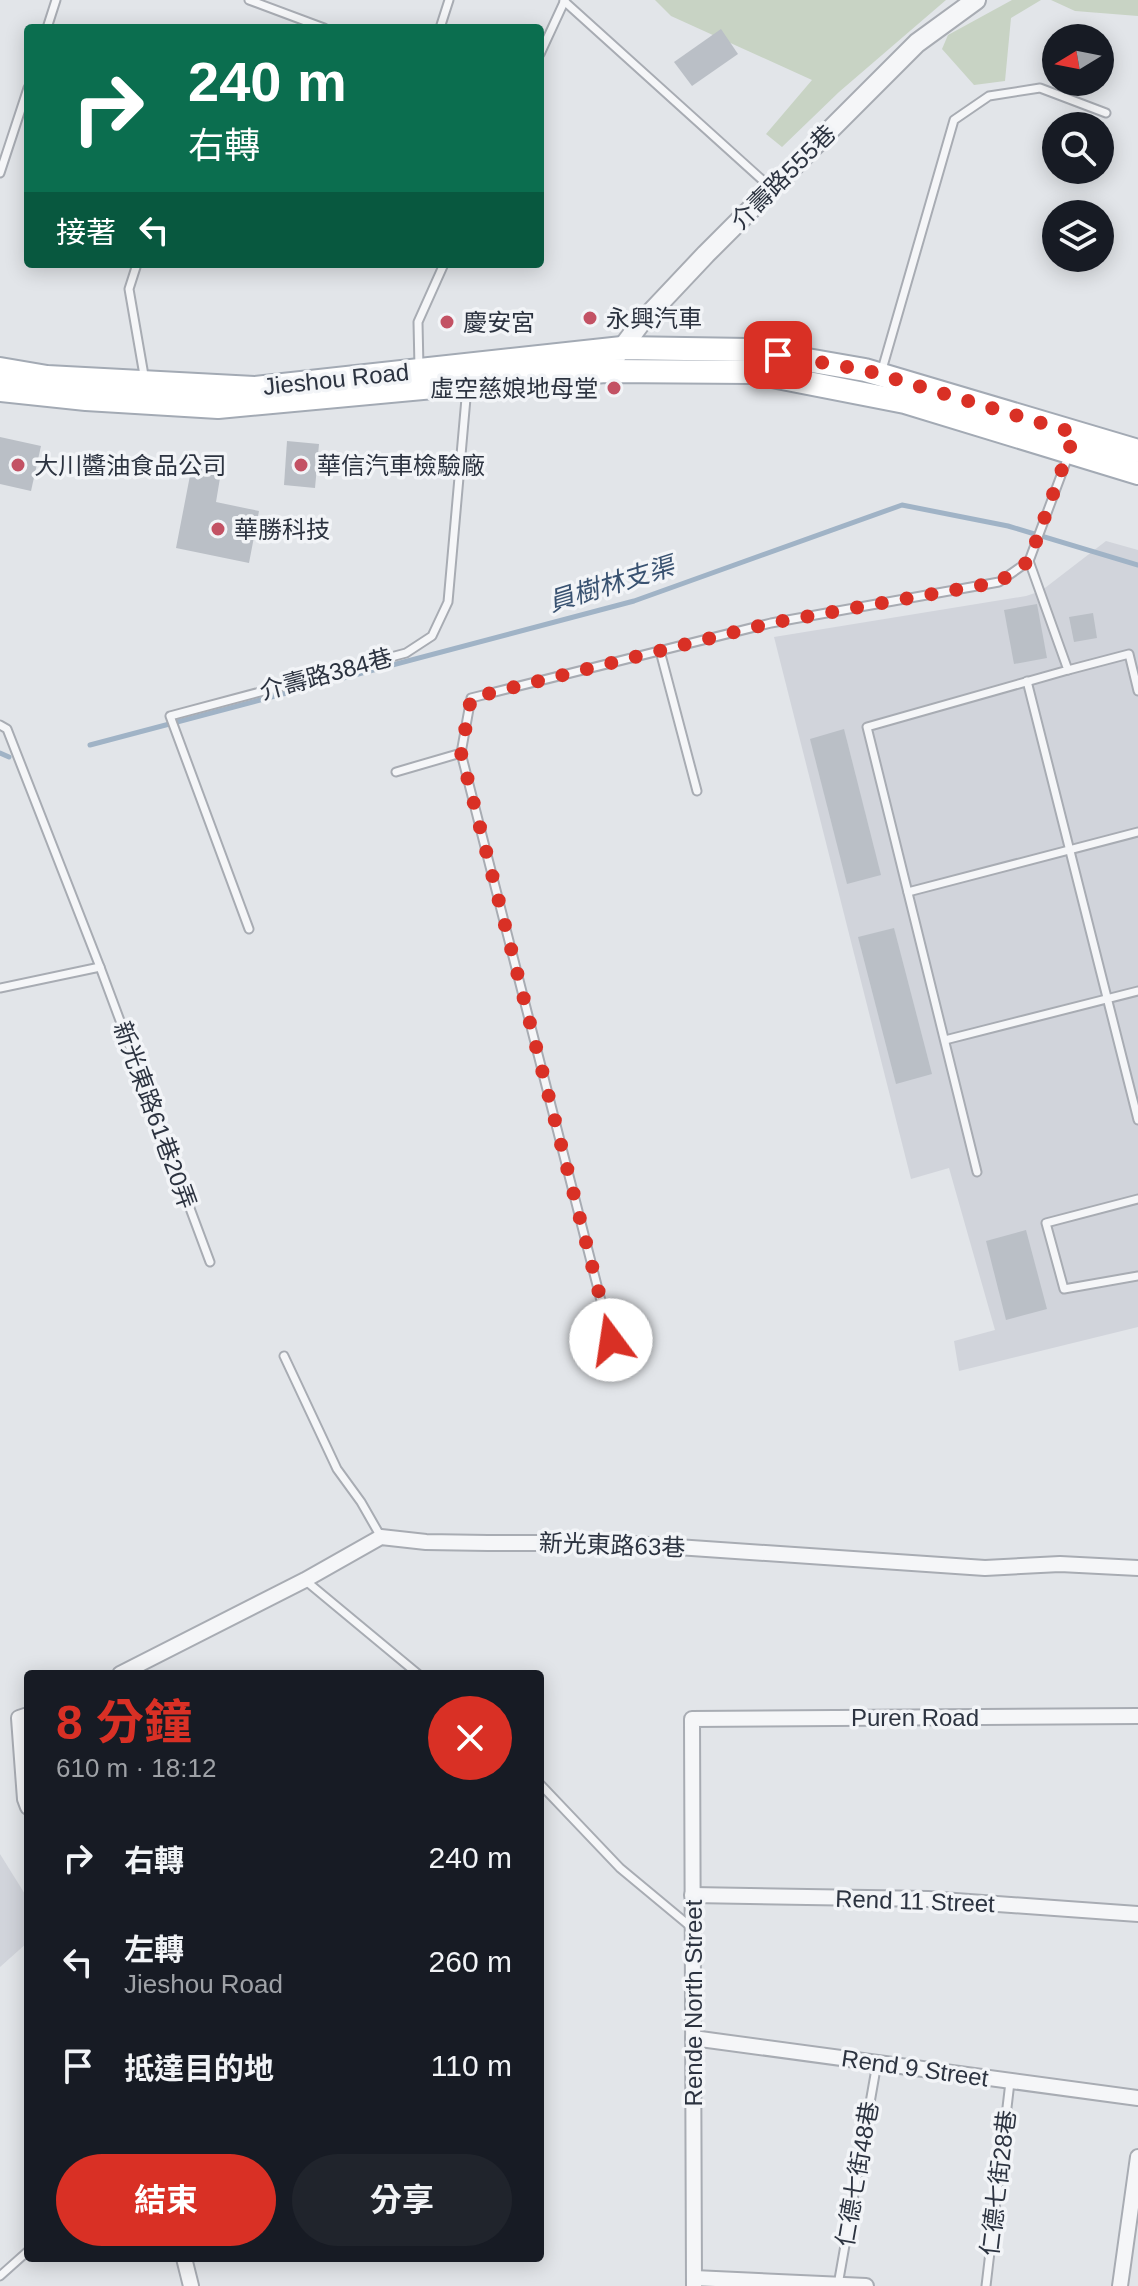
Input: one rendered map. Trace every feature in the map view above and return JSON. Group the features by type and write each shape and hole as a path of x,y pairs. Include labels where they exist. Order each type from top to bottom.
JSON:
{"main road":[{"name":"Jieshou Road","path":"0,369 146,392 218,407 466,374 622,348 749,350 865,370 1072,443 1138,473"},
{"name":"Jieshou Road","path":"466,374 752,372 905,402 1072,443 1138,451"},
{"name":"Jieshou Road","path":"0,390 86,399 146,392"}],"street":[{"name":"介壽路555巷","path":"605,371 640,324 696,264 917,43 976,0"},
{"name":"新光東路63巷","path":"381,1537 426,1542 619,1543 985,1568 1060,1564 1138,1568"},
{"path":"128,1670 305,1580 381,1537"},
{"path":"24,1716 19,1718 24,1786"},
{"name":"Puren Road","path":"692,1719 1138,1716"},
{"name":"Rende North Street","path":"692,1719 694,2282"},
{"name":"Rend 11 Street","path":"692,1895 928,1899 1138,1914"},
{"name":"Rend 9 Street","path":"693,2038 1138,2098"},
{"path":"1120,2286 1138,2157"},
{"path":"185,2262 191,2286"},
{"path":"694,2282 866,2286"}],"lane":[{"path":"48,24 56,0"},
{"path":"249,0 313,24"},
{"path":"441,24 449,0"},
{"path":"544,45 564,0 771,189"},
{"path":"880,375 954,120 989,96 1040,88 1103,112"},
{"path":"0,173 24,111"},
{"path":"136,268 129,289 146,392"},
{"path":"421,379 418,322 442,268"},
{"name":"介壽路384巷","path":"249,929 170,716 406,653 432,636 448,602 466,374"},
{"path":"611,1340 461,753 471,698 771,623 999,582 1029,561 1072,443"},
{"path":"1029,561 1068,670"},
{"path":"660,651 697,791"},
{"path":"977,1172 867,727 1129,654 1138,691"},
{"path":"1027,681 1138,1120"},
{"name":"新光東路61巷20弄","path":"0,725 7,729 210,1262"},
{"path":"396,772 461,753"},
{"path":"908,892 1138,832"},
{"path":"0,988 100,967"},
{"path":"945,1040 1138,991"},
{"path":"1138,1199 1046,1223 1064,1289 1138,1276"},
{"path":"284,1356 337,1469 381,1537"},
{"path":"305,1580 413,1670"},
{"path":"544,1788 620,1868 693,1929"},
{"name":"仁德七街48巷","path":"838,2285 877,2063"},
{"name":"仁德七街28巷","path":"986,2286 1010,2081"},
{"path":"0,2276 24,2255"}],"shaded area":[{"path":"1106,541 1138,550 1138,1327 959,1371 954,1341 995,1330 949,1168 911,1179 774,637 1026,596 1041,591"},
{"path":"0,1854 24,1893 24,1946 0,1967"}],"green space":[{"path":"655,0 946,0 839,92 782,147 766,134 812,80 671,16"},
{"path":"1012,0 1041,0 1011,18 1005,81 974,85 942,49 948,35"},
{"path":"1051,0 1138,0 1138,16 1075,11"}],"building":[{"path":"721,29 738,54 692,86 674,62"},
{"name":"大川醬油食品公司","path":"0,437 41,446 31,491 0,484"},
{"name":"華信汽車檢驗廠","path":"287,441 319,444 315,488 284,485"},
{"name":"華勝科技","path":"193,460 222,466 216,502 259,511 249,563 176,548"},
{"path":"1037,604 1047,658 1014,664 1004,610"},
{"path":"1093,613 1097,638 1074,642 1069,617"},
{"path":"844,729 881,875 847,884 810,739"},
{"path":"894,928 932,1074 896,1084 858,937"},
{"path":"1026,1230 1047,1309 1006,1320 986,1241"}],"waterway":[{"name":"員樹林支渠","path":"90,745 634,601 902,505 1008,526 1138,565"},
{"name":"員樹林支渠","path":"0,753 9,757"}],"place":[{"name":"永興汽車","path":"590,318"},
{"name":"慶安宮","path":"447,322"},
{"name":"虛空慈娘地母堂","path":"614,388"},
{"name":"大川醬油食品公司","path":"18,465"},
{"name":"華信汽車檢驗廠","path":"301,465"},
{"name":"華勝科技","path":"218,529"}],"route":[{"path":"611,1340 461,753 471,698 771,623 999,582 1029,561 1075,433 865,370 778,355"}]}
